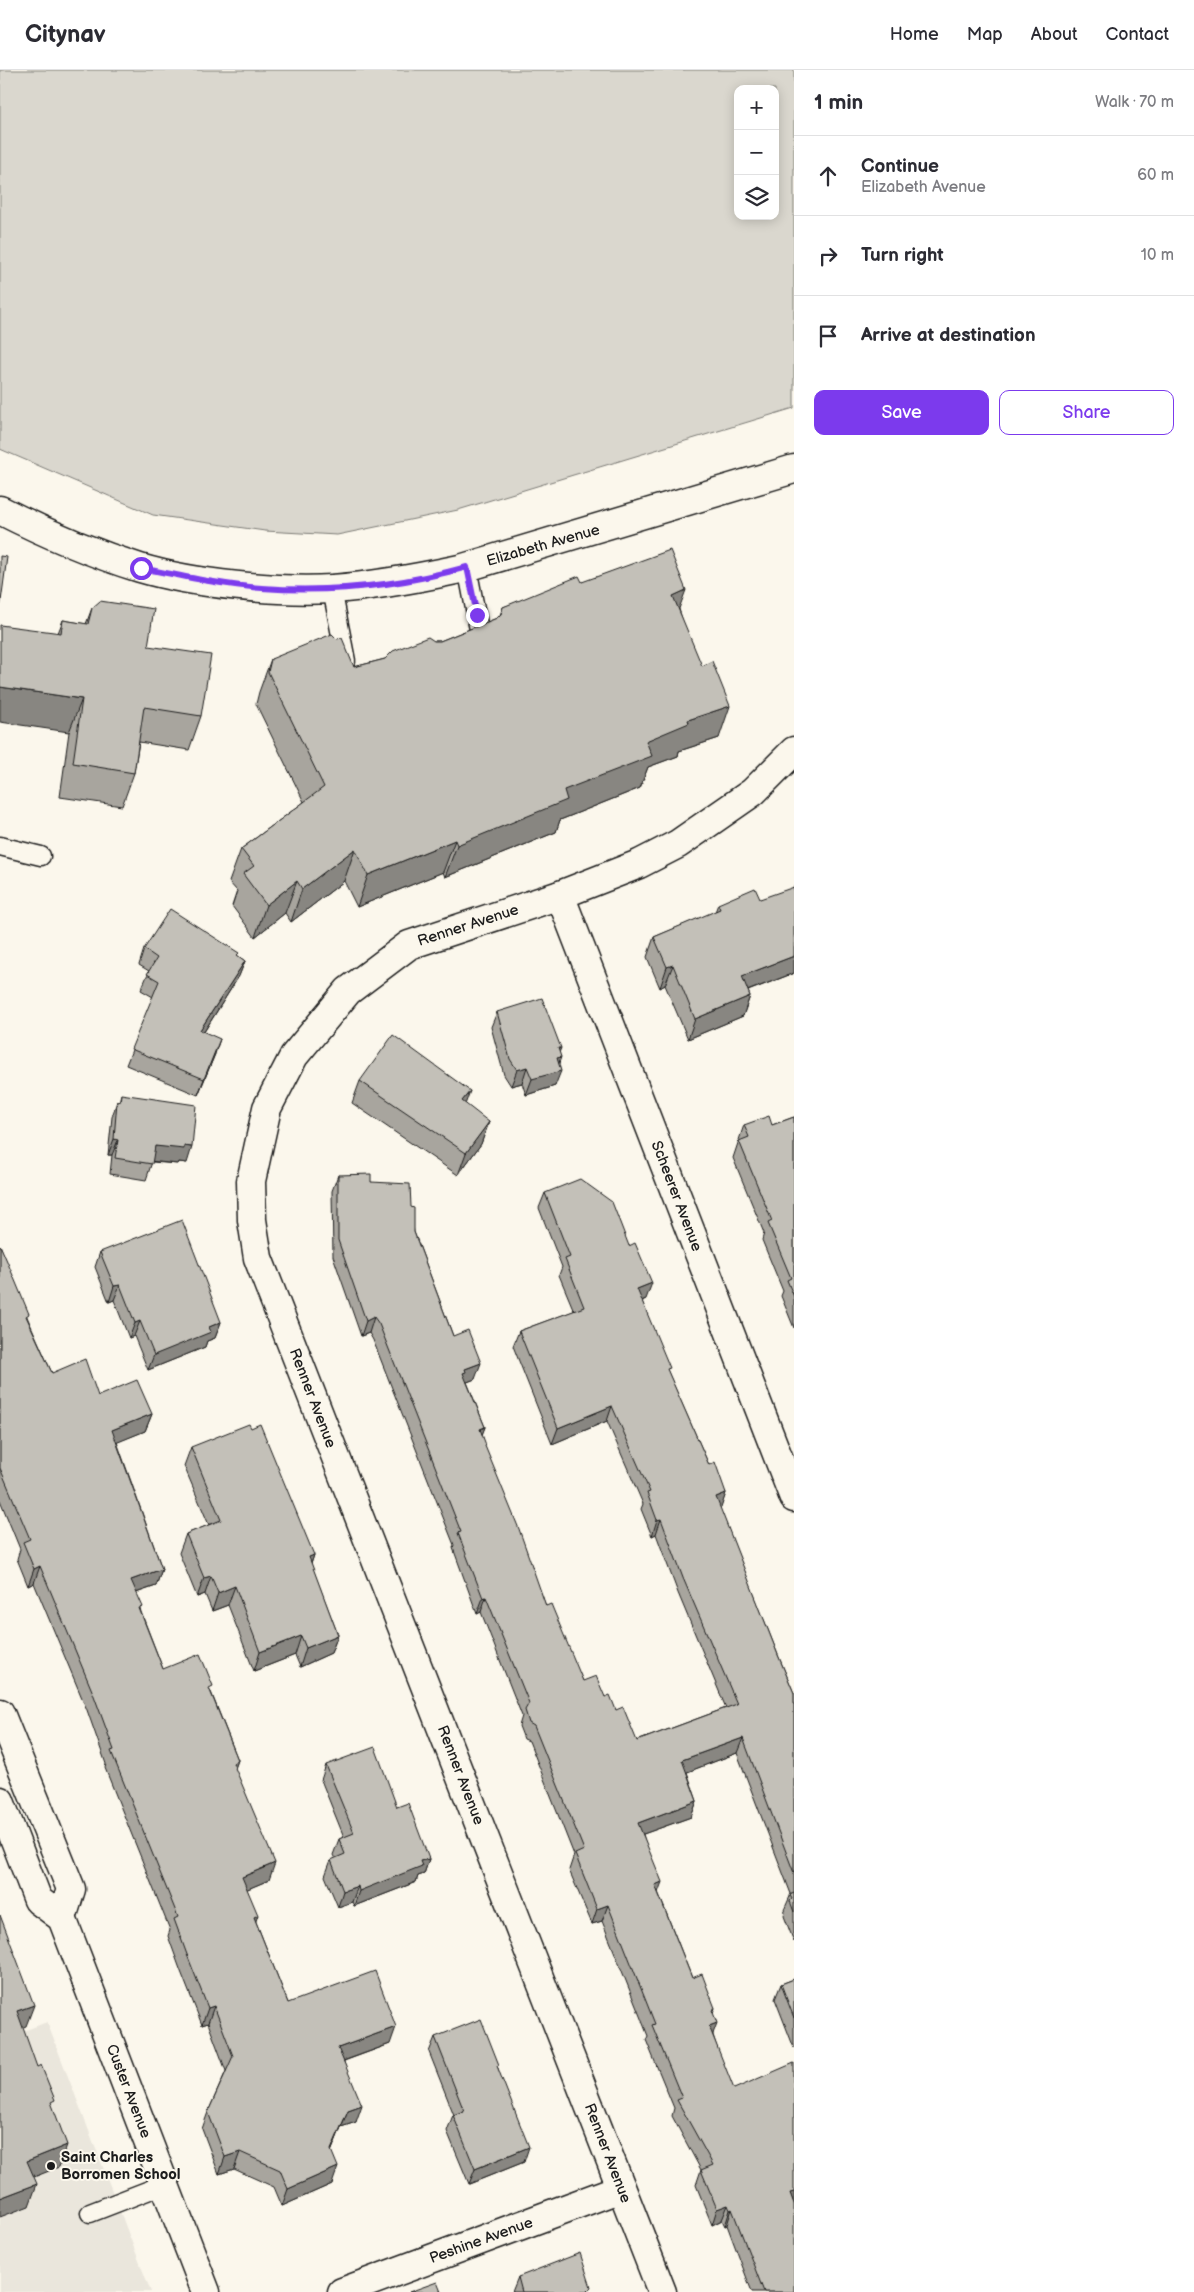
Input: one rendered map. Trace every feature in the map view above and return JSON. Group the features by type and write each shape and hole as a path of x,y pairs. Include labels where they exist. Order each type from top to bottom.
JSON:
{"street":[{"name":"Elizabeth Avenue","path":"0,510 49,535 141,568 203,581 263,588 332,589 405,580 467,567 794,469"},
{"name":"Renner Avenue","path":"662,2292 258,1258 252,1220 251,1181 267,1108 294,1056 348,991 409,945 560,895 639,864 678,844 753,792 794,751"},
{"name":"Scheerer Avenue","path":"560,895 794,1498"},
{"path":"0,1713 71,1889 62,1918 38,1900 0,1801"},
{"name":"Custer Avenue","path":"62,1918 206,2292"},
{"name":"Peshine Avenue","path":"342,2292 621,2188"}],"lane":[{"path":"457,650 481,640 467,567"},
{"path":"332,589 340,637 350,678"},
{"path":"0,846 41,856"},
{"path":"90,2213 165,2184"}],"shaded area":[{"path":"0,70 794,70 794,408 458,510 337,535 265,531 153,515 0,449"},
{"name":"Saint Charles Borromen School","path":"47,2022 151,2292 0,2292 0,2040"}],"building":[{"path":"670,550 686,590 673,596 702,666 712,661 730,706 688,720 689,723 646,741 652,756 564,790 567,800 457,845 455,840 368,875 355,849 302,889 297,881 266,905 243,874 254,866 241,849 324,787 268,672 271,659 332,634 337,639 342,638 354,667 385,659 393,651 428,637 434,641 440,641 497,618 501,614 503,607 579,576 582,582"},
{"path":"0,556 7,557 0,609"},
{"path":"100,601 154,609 148,646 211,655 201,716 144,707 134,773 73,763 82,699 0,687 0,625 61,633 63,620 88,624 92,608"},
{"path":"794,887 794,956 742,976 750,996 695,1019 673,965 667,967 654,937 720,909 718,904 755,888 760,899"},
{"path":"170,909 239,953 237,955 245,961 200,1030 220,1039 204,1079 131,1049 159,981 147,974 157,958 144,949"},
{"path":"542,998 561,1048 558,1048 561,1057 557,1058 561,1071 532,1079 527,1067 517,1070 510,1059 497,1012"},
{"path":"393,1035 470,1091 462,1101 489,1122 466,1153 360,1081"},
{"path":"121,1094 196,1105 192,1147 184,1146 184,1149 155,1146 152,1164 115,1158 118,1140 114,1139 117,1101 120,1102"},
{"path":"769,1116 772,1125 794,1117 794,1297 787,1280 791,1278 768,1223 772,1221 739,1141 749,1137 744,1125"},
{"path":"371,1174 371,1182 410,1184 411,1207 414,1208 414,1232 453,1336 468,1330 481,1363 465,1369 466,1372 463,1373 485,1427 480,1429 485,1446 519,1529 546,1606 551,1604 583,1681 596,1676 605,1697 610,1695 616,1710 623,1707 637,1741 737,1704 683,1578 661,1519 657,1520 647,1493 650,1492 612,1406 558,1428 519,1331 584,1307 565,1259 570,1257 545,1193 580,1179 612,1202 629,1246 635,1243 652,1283 637,1289 670,1368 667,1369 709,1465 715,1462 726,1493 716,1497 794,1693 794,1873 743,1738 682,1760 697,1801 638,1823 662,1882 655,1885 692,1978 702,1974 715,2008 712,2010 717,2023 709,2026 734,2089 794,2063 794,2192 790,2193 794,2204 794,2292 764,2292 732,2209 730,2210 728,2205 717,2209 701,2170 713,2165 677,2100 682,2098 652,2025 655,2024 608,1905 597,1909 575,1854 584,1850 534,1726 529,1723 525,1710 529,1703 486,1597 483,1598 458,1533 461,1532 379,1324 374,1317 366,1321 338,1240 338,1175"},
{"path":"182,1220 221,1322 209,1327 211,1332 154,1355 140,1321 135,1323 120,1285 114,1286 100,1252"},
{"path":"0,1245 29,1314 26,1316 52,1373 85,1359 98,1396 137,1380 152,1414 112,1430 162,1569 131,1580 143,1607 139,1608 163,1669 200,1654 213,1686 209,1688 238,1760 233,1763 275,1863 242,1877 258,1915 254,1917 288,2003 375,1971 396,2027 338,2048 362,2105 348,2110 331,2150 338,2167 288,2189 280,2170 240,2152 225,2157 208,2112 233,2056 214,2006 208,2008 186,1952 174,1919 178,1917 111,1751 114,1750 93,1693 40,1566 34,1569 23,1542 30,1539 0,1468"},
{"path":"249,1424 251,1428 260,1424 314,1555 309,1557 338,1635 306,1648 301,1636 260,1652 235,1586 218,1593 211,1576 204,1578 186,1534 221,1520 191,1447"},
{"path":"375,1747 397,1807 408,1803 429,1859 420,1861 422,1866 359,1891 358,1886 343,1891 331,1860 345,1854 339,1839 354,1833 326,1765"},
{"path":"794,1893 794,1912 790,1895"},
{"path":"0,1915 34,2005 17,2011 37,2067 41,2065 55,2100 51,2102 67,2145 27,2161 37,2184 0,2198"},
{"path":"794,1979 794,2018 781,1984"},
{"path":"481,2019 499,2065 497,2066 529,2147 475,2169 453,2115 464,2111 435,2037"},
{"path":"580,2253 591,2287 588,2292 522,2292 518,2277"},
{"path":"437,2282 441,2292 409,2292"}],"place":[{"name":"Saint Charles Borromen School","path":"51,2166"}],"route":[{"path":"141,568 203,581 263,588 332,589 405,580 467,567 477,615"}]}
